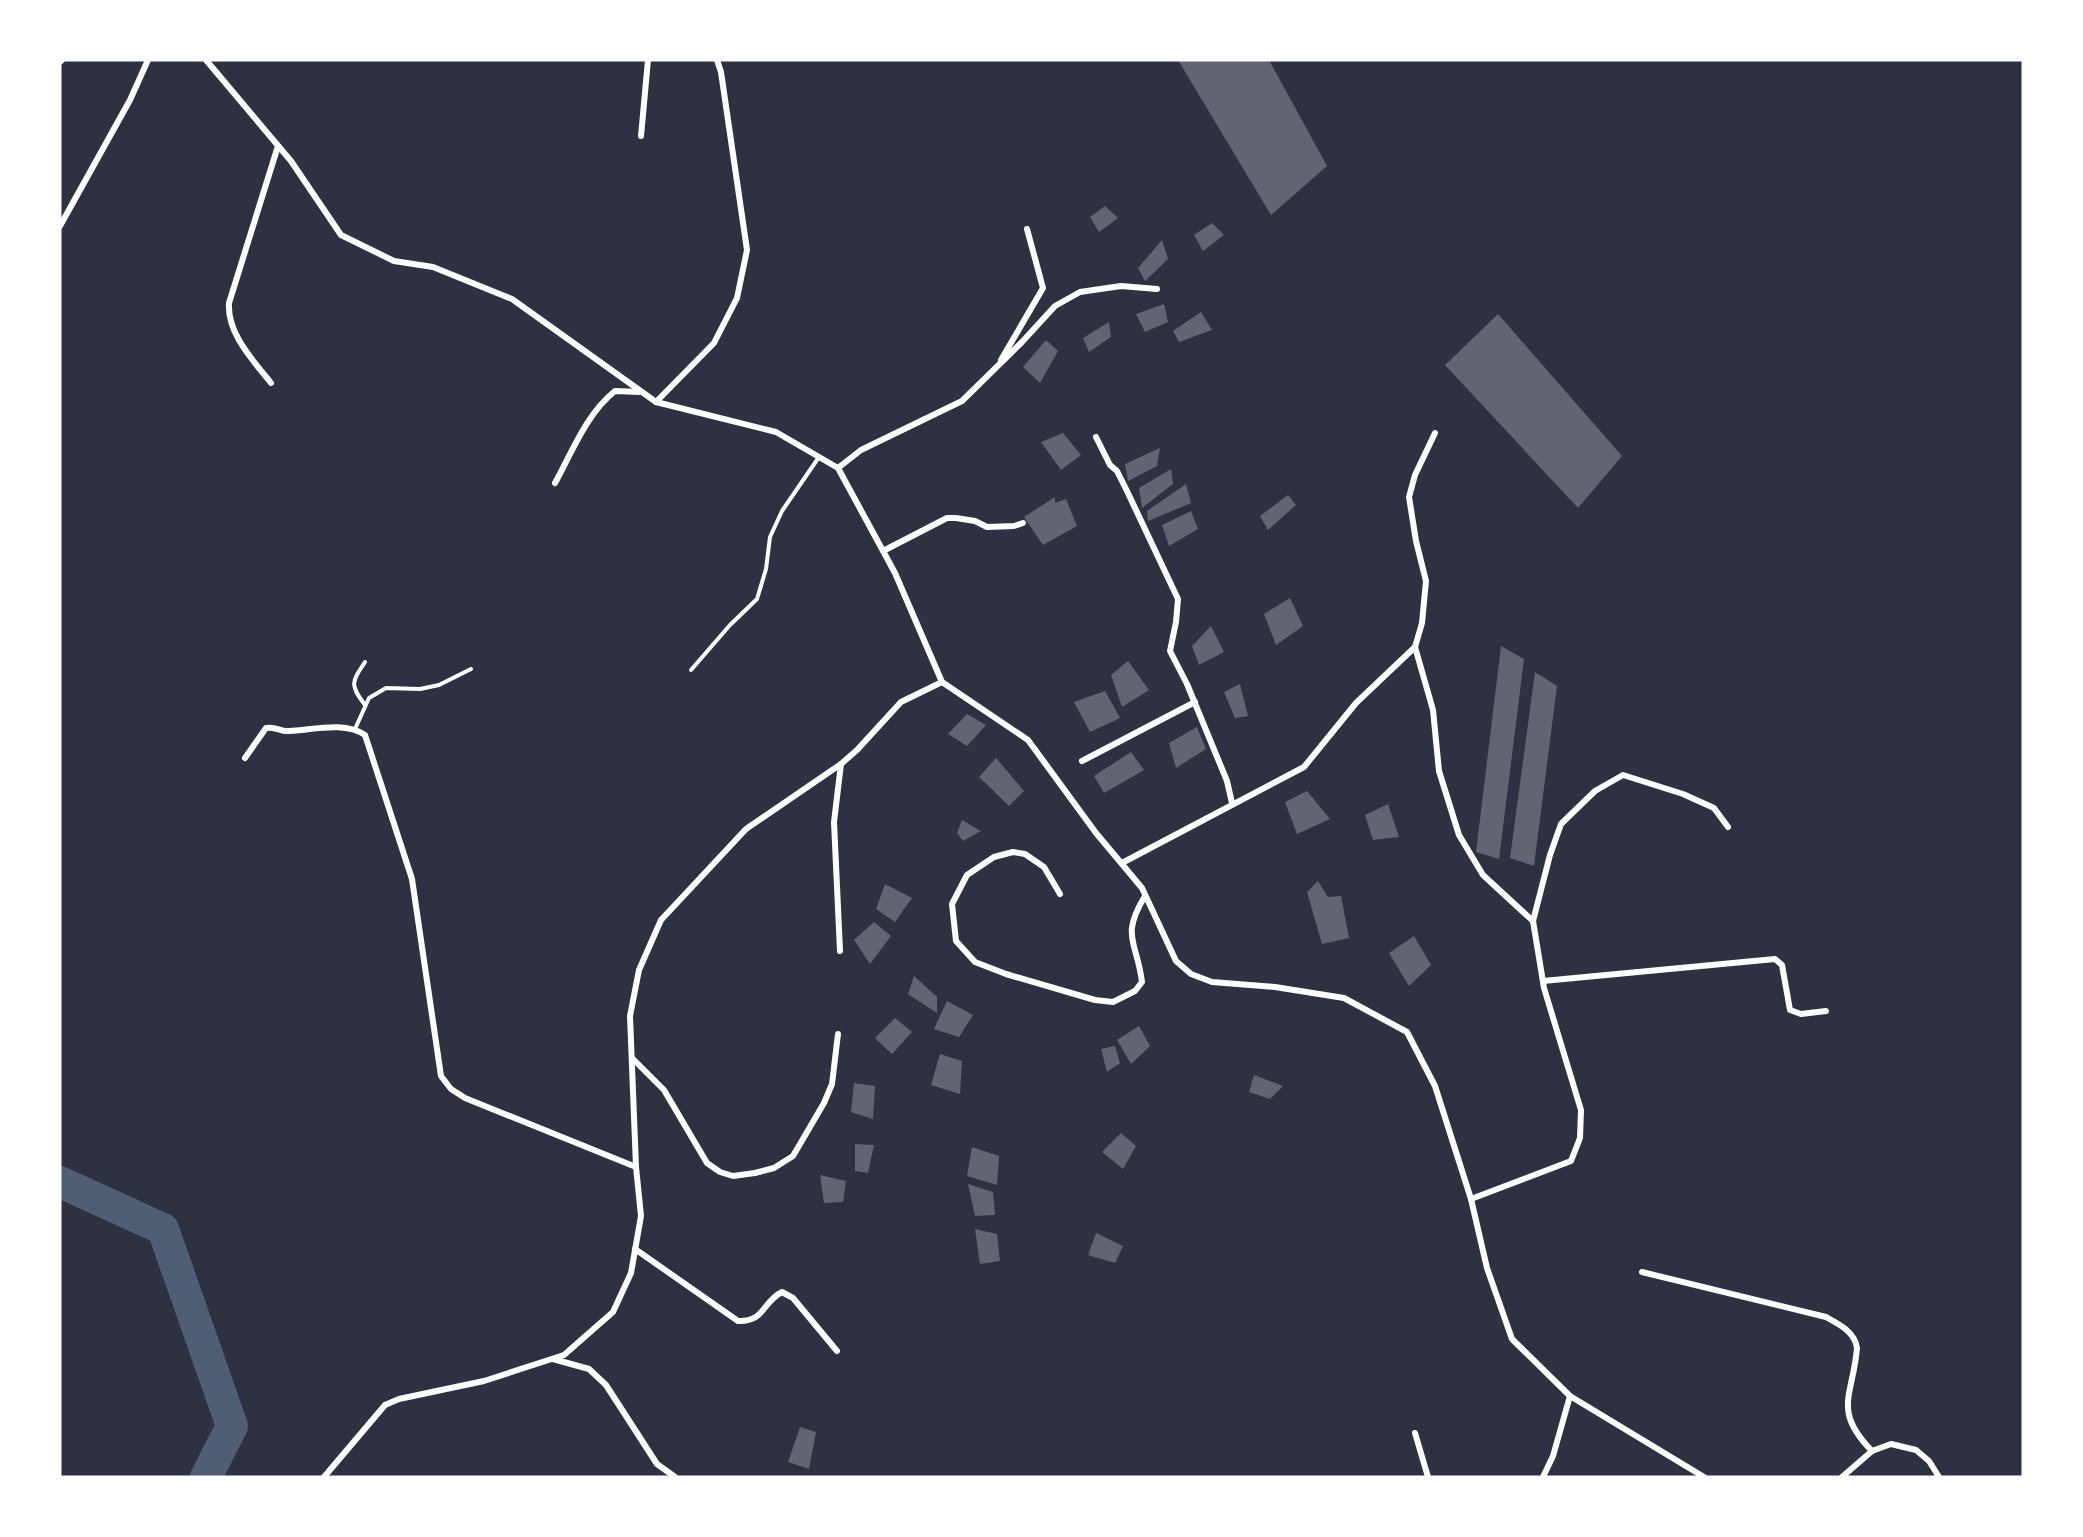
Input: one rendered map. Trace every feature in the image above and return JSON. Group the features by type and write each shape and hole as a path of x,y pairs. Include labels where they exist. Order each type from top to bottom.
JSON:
{"street":[{"path":"60,226 130,100 148,60"},
{"path":"206,60 291,161 341,235 394,261 433,267 512,299 656,402 776,432 838,468 883,551 942,682 1028,741 1096,833 1142,888 1176,961 1191,974 1212,982 1275,987 1344,998 1407,1032 1435,1086 1471,1199 1487,1268 1512,1339 1570,1396 1704,1477"},
{"path":"641,136 648,60"},
{"path":"656,402 714,343 737,298 747,250 721,72 717,60"},
{"path":"271,383 246,350 228,316 229,303 278,146"},
{"path":"996,368 1043,288 1027,229"},
{"path":"838,468 861,450 962,401 1055,306 1080,292 1121,286 1157,289"},
{"path":"555,483 603,400 615,391 644,393"},
{"path":"1122,862 1304,767 1356,703 1415,646 1422,623 1426,581 1416,541 1409,497 1415,475 1436,433"},
{"path":"1096,437 1110,465 1117,471 1178,599 1170,651 1195,702 1227,781 1232,803"},
{"path":"883,551 947,518 975,521 987,527 1014,526 1023,523"},
{"path":"1415,646 1433,710 1439,771 1459,835 1483,876 1533,921"},
{"path":"324,1477 331,1466 386,1405 399,1399 484,1381 564,1355 613,1312 631,1273 641,1216 636,1167 630,1016 639,970 661,920 746,829 841,765 901,702 942,682"},
{"path":"1082,761 1195,702"},
{"path":"245,758 266,728 273,726 285,732 355,729 365,735 412,879 441,1076 451,1089 465,1098 636,1167"},
{"path":"840,951 834,822 841,765"},
{"path":"1471,1199 1571,1161 1580,1138 1581,1110 1543,981 1533,921 1550,855 1561,824 1595,791 1623,775 1683,794 1714,808 1728,827"},
{"path":"1060,894 1044,867 1025,854 1013,852 994,857 967,875 952,904 956,941 975,962 1006,974 1095,1000 1113,1002 1135,991 1142,982 1130,933 1135,913 1145,896"},
{"path":"1543,981 1775,959 1782,965 1790,1010 1801,1014 1826,1011"},
{"path":"633,1059 664,1090 707,1162 720,1172 733,1176 774,1168 793,1156 824,1104 832,1084 838,1034"},
{"path":"635,1249 738,1322 750,1322 760,1315 775,1295 782,1292 793,1298 837,1351"},
{"path":"1642,1272 1826,1317 1841,1325 1856,1340 1857,1348 1846,1407 1857,1437 1872,1451"},
{"path":"553,1359 589,1369 606,1385 657,1464 675,1477"},
{"path":"1543,1477 1553,1456 1570,1396"},
{"path":"1415,1433 1428,1477"},
{"path":"1842,1477 1872,1451 1891,1444 1916,1450 1929,1461 1939,1477"}],"lane":[{"path":"691,670 730,625 757,599 766,569 770,537 782,511 819,457"},
{"path":"365,662 354,679 355,692 365,706"},
{"path":"355,729 369,698 386,688 420,689 439,685 471,669"}],"building":[{"path":"1178,60 1269,60 1327,166 1271,215"},
{"path":"1105,206 1118,218 1099,232 1090,217"},
{"path":"1212,223 1224,235 1203,251 1194,235"},
{"path":"1162,240 1168,259 1145,281 1138,268"},
{"path":"1164,304 1168,322 1145,332 1136,314"},
{"path":"1201,312 1212,330 1179,342 1173,331"},
{"path":"1498,314 1622,456 1578,508 1445,365"},
{"path":"1109,322 1111,337 1089,352 1083,338"},
{"path":"1046,340 1058,351 1040,383 1023,367"},
{"path":"1063,433 1081,455 1061,470 1041,442"},
{"path":"1160,448 1157,466 1128,481 1125,464"},
{"path":"1171,469 1173,484 1142,508 1139,488"},
{"path":"1186,484 1191,503 1148,521 1147,511"},
{"path":"1288,495 1296,505 1268,530 1260,516"},
{"path":"1055,497 1055,503 1066,499 1077,526 1043,545 1024,517"},
{"path":"1191,511 1198,529 1169,546 1162,525"},
{"path":"1290,598 1303,626 1276,645 1264,614"},
{"path":"1211,626 1224,652 1199,665 1192,646"},
{"path":"1501,646 1524,659 1499,859 1476,852"},
{"path":"1128,661 1149,690 1122,707 1111,675"},
{"path":"1535,672 1557,686 1534,866 1510,858"},
{"path":"1240,684 1248,716 1235,718 1224,692"},
{"path":"1105,691 1120,718 1090,732 1074,702"},
{"path":"967,714 986,725 967,746 948,734"},
{"path":"1197,727 1206,749 1176,768 1169,743"},
{"path":"1131,752 1144,770 1104,793 1094,776"},
{"path":"996,758 1024,791 1009,806 979,777"},
{"path":"1307,791 1330,819 1297,834 1285,802"},
{"path":"1388,804 1399,837 1373,840 1365,815"},
{"path":"962,820 981,831 963,841 957,833"},
{"path":"1318,881 1328,897 1341,896 1349,938 1322,944 1307,892"},
{"path":"885,884 912,898 895,922 876,909"},
{"path":"874,922 891,936 870,964 854,940"},
{"path":"1414,936 1431,965 1409,986 1389,953"},
{"path":"914,976 937,997 937,1013 908,994"},
{"path":"947,1001 973,1015 959,1037 934,1029"},
{"path":"895,1018 912,1032 892,1054 875,1038"},
{"path":"1139,1026 1150,1046 1131,1064 1117,1040"},
{"path":"1115,1046 1120,1063 1107,1072 1101,1049"},
{"path":"940,1054 962,1061 960,1094 931,1085"},
{"path":"1254,1075 1283,1086 1270,1099 1249,1092"},
{"path":"854,1083 875,1086 873,1119 851,1112"},
{"path":"1121,1133 1136,1146 1123,1169 1102,1152"},
{"path":"855,1144 874,1145 868,1173 855,1171"},
{"path":"972,1147 999,1156 997,1185 967,1176"},
{"path":"820,1175 846,1181 843,1202 824,1203"},
{"path":"968,1184 993,1192 995,1215 975,1216"},
{"path":"975,1229 997,1234 1000,1261 980,1264"},
{"path":"1096,1233 1123,1246 1115,1263 1088,1255"},
{"path":"800,1427 816,1432 809,1469 788,1462"}],"waterway":[{"path":"60,1182 163,1229 232,1426 206,1477"}]}
